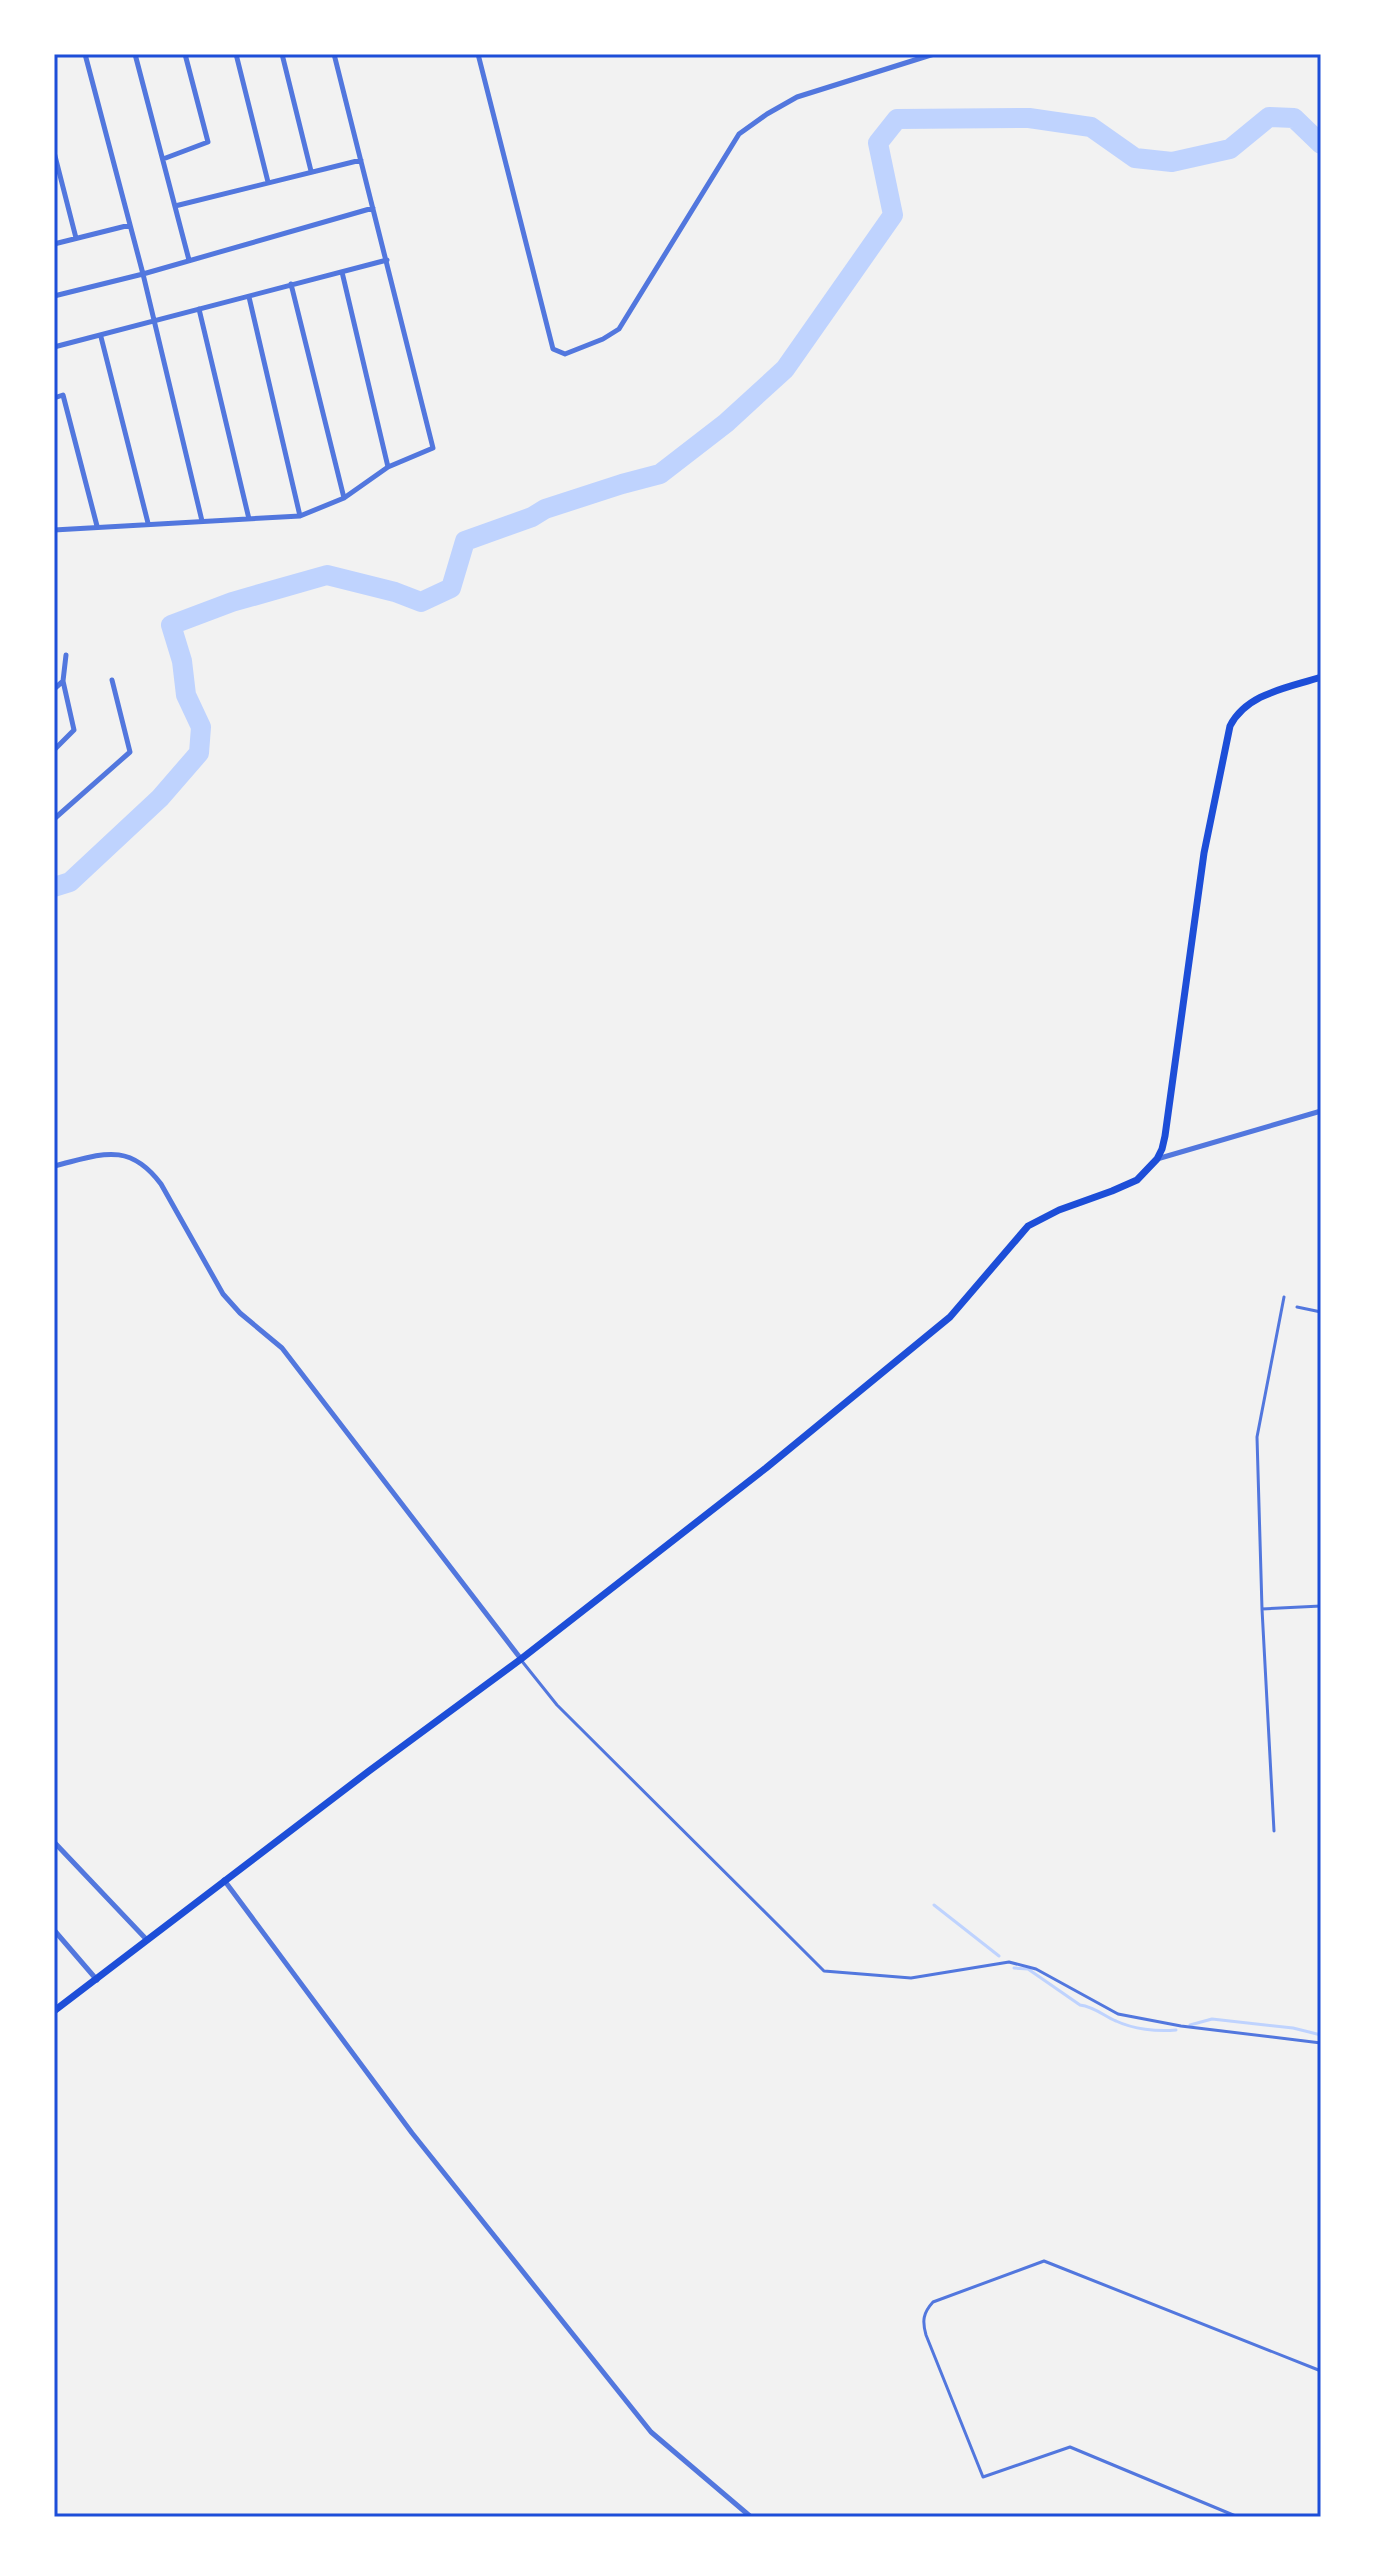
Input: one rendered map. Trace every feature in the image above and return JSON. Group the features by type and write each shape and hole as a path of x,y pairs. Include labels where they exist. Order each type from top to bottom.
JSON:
{"main road":[{"path":"57,2008 521,1659 766,1468 950,1317 1028,1226 1059,1210 1127,1185 1148,1170 1162,1149 1165,1136 1204,853 1230,726 1237,714 1256,699 1321,677"}],"street":[{"path":"85,54 143,274 202,521"},
{"path":"135,54 189,260"},
{"path":"163,159 208,142 185,54"},
{"path":"236,54 268,182"},
{"path":"282,54 311,171"},
{"path":"54,530 300,516 344,498 388,467 433,448 334,54"},
{"path":"478,54 553,349 565,354 619,329 739,134 797,97 934,54"},
{"path":"54,152 76,238"},
{"path":"175,206 361,160"},
{"path":"54,296 143,274 373,208"},
{"path":"54,244 130,225"},
{"path":"54,347 387,260"},
{"path":"342,272 388,467"},
{"path":"291,284 344,498"},
{"path":"249,297 300,516"},
{"path":"199,309 249,519"},
{"path":"101,337 148,523"},
{"path":"54,398 63,395 97,526"},
{"path":"54,750 74,730 63,681 66,655"},
{"path":"54,819 130,752 112,680"},
{"path":"54,689 63,681"},
{"path":"1157,1159 1321,1111"},
{"path":"54,1166 110,1153 133,1158 151,1171 223,1294 240,1313 282,1348 521,1659"},
{"path":"54,1842 148,1941"},
{"path":"224,1880 412,2133 651,2432 751,2517"},
{"path":"54,1930 97,1980"},
{"path":"54,1999 57,2008"}],"lane":[{"path":"1274,1831 1262,1609 1257,1437 1284,1297"},
{"path":"1297,1307 1321,1312"},
{"path":"1262,1609 1321,1606"},
{"path":"521,1659 557,1705 824,1971 911,1978 1009,1962 1036,1969 1118,2014 1181,2026 1321,2043"},
{"path":"1238,2517 1070,2447 983,2477 926,2335 922,2322 925,2311 933,2302 1044,2261 1321,2371"}],"waterway":[{"path":"54,887 70,882 160,798 199,753 201,727 186,695 182,661 171,625 232,602 327,575 395,592 421,602 451,588 465,541 532,517 545,509 660,474 726,423 785,369 893,215 878,143 897,119 1029,118 1091,127 1135,158 1172,162 1230,149 1269,117 1294,118 1321,144"},
{"path":"934,1905 999,1956"},
{"path":"1014,1968 1028,1969 1080,2005 1123,2024 1161,2031 1176,2030"},
{"path":"1190,2025 1212,2019 1293,2028 1321,2035"}]}
